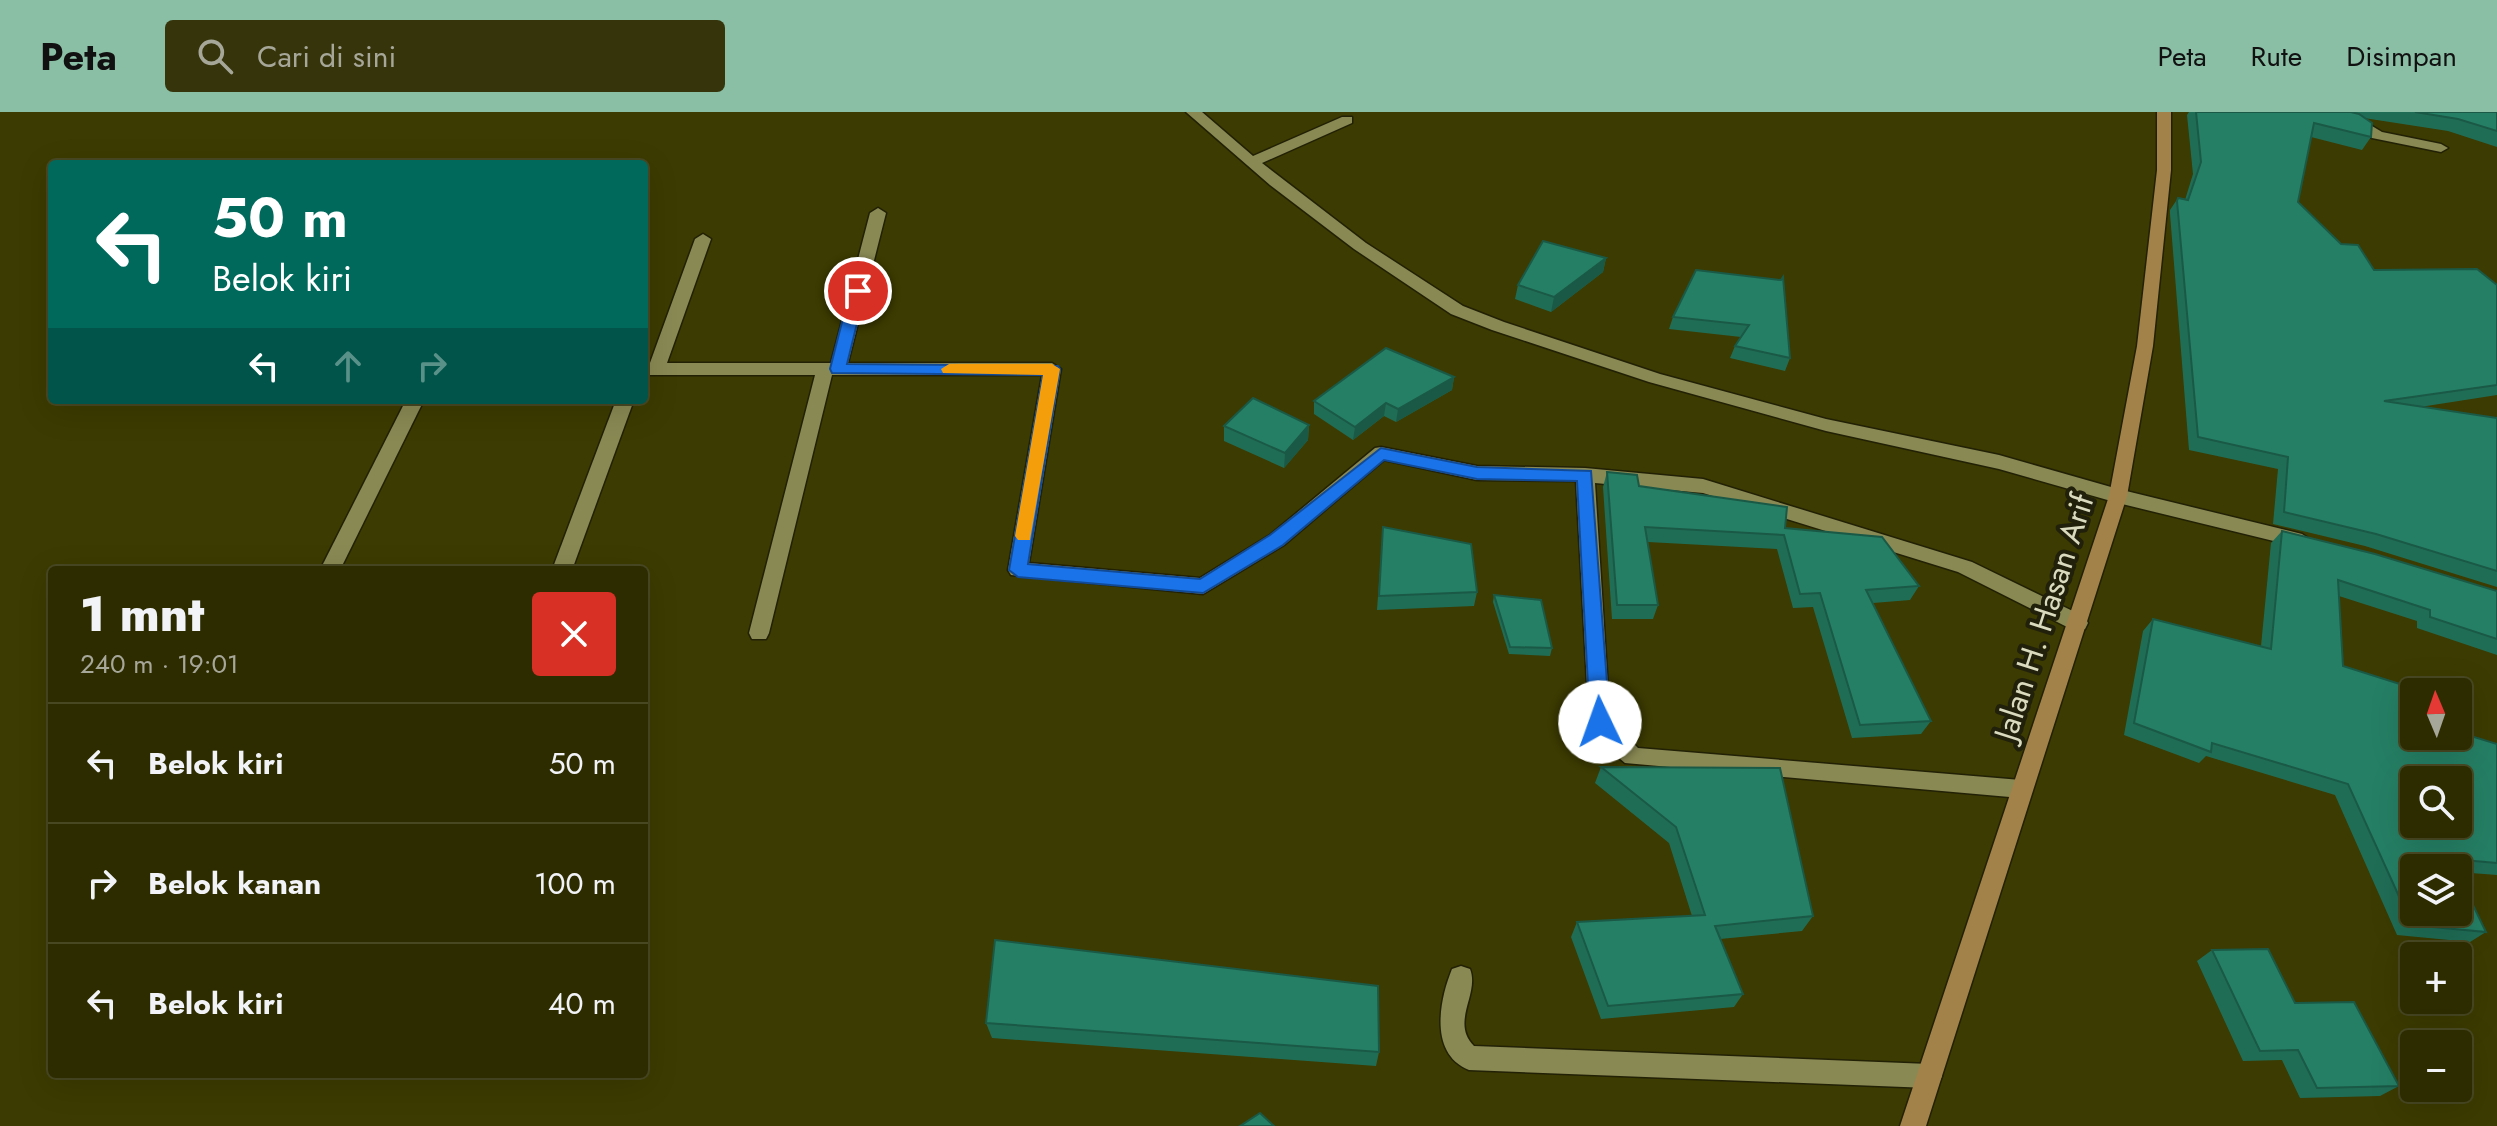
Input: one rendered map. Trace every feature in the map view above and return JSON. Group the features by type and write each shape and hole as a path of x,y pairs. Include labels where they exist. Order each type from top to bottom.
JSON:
{"main road":[{"name":"Jalan H. Hasan Arif","path":"1913,1126 2118,496 2145,346 2164,170 2164,112"}],"street":[{"path":"1193,112 1251,162 1360,246 1457,310 1498,326 1655,378 1811,421 1999,462 2118,496 2318,545"},
{"path":"2319,112 2357,121 2377,135 2441,148"},
{"path":"1251,162 1347,120"},
{"path":"759,633 878,213"},
{"path":"703,239 650,369 1052,369 1018,570 1203,586 1277,540 1381,453 1477,473 1585,475 1703,486 1965,567 2078,623"},
{"path":"332,566 413,404"},
{"path":"563,566 624,404"},
{"path":"1585,475 1600,722 1633,757 2021,789"},
{"path":"1461,977 1452,1011 1451,1035 1458,1049 1469,1058 1929,1076"}],"building":[{"path":"2196,112 2359,114 2372,123 2371,137 2314,123 2298,202 2341,244 2358,245 2374,270 2477,269 2497,285 2497,385 2384,401 2497,418 2497,571 2376,534 2284,512 2288,457 2198,437 2177,201 2178,198 2188,200 2201,162"},
{"path":"2415,112 2497,112 2497,131 2458,119"},
{"path":"1543,241 1606,258 1554,297 1518,285"},
{"path":"1696,270 1781,280 1783,277 1790,358 1735,346 1749,325 1673,317"},
{"path":"1386,348 1454,377 1398,409 1386,403 1355,427 1314,401"},
{"path":"1253,398 1309,425 1285,453 1224,426"},
{"path":"1607,472 1637,475 1639,486 1787,507 1785,528 1882,537 1919,586 1866,590 1931,721 1860,725 1820,593 1800,594 1784,535 1645,527 1658,605 1617,605"},
{"path":"1383,527 1471,544 1477,592 1379,596"},
{"path":"2282,531 2375,554 2497,591 2497,639 2430,617 2430,610 2338,580 2343,666 2400,684 2400,750 2472,750 2472,736 2497,744 2497,863 2472,861 2472,854 2400,854 2400,899 2348,784 2212,743 2211,752 2134,723 2153,619 2271,649"},
{"path":"1494,595 1541,600 1552,648 1510,647"},
{"path":"1601,767 1780,768 1813,916 1715,926 1743,994 1608,1006 1577,922 1705,915 1676,827"},
{"path":"2472,903 2486,932 2423,926 2472,926"},
{"path":"995,940 1378,986 1379,1052 986,1023"},
{"path":"2268,949 2295,1003 2354,1002 2399,1086 2317,1088 2298,1050 2260,1051 2212,950"},
{"path":"1260,1113 1274,1126 1240,1126"}],"slow traffic":[{"path":"949,369 1052,369 1024,536"}],"route":[{"path":"858,291 838,369 1052,369 1018,570 1203,586 1277,540 1381,453 1477,473 1585,475 1600,722"}]}
